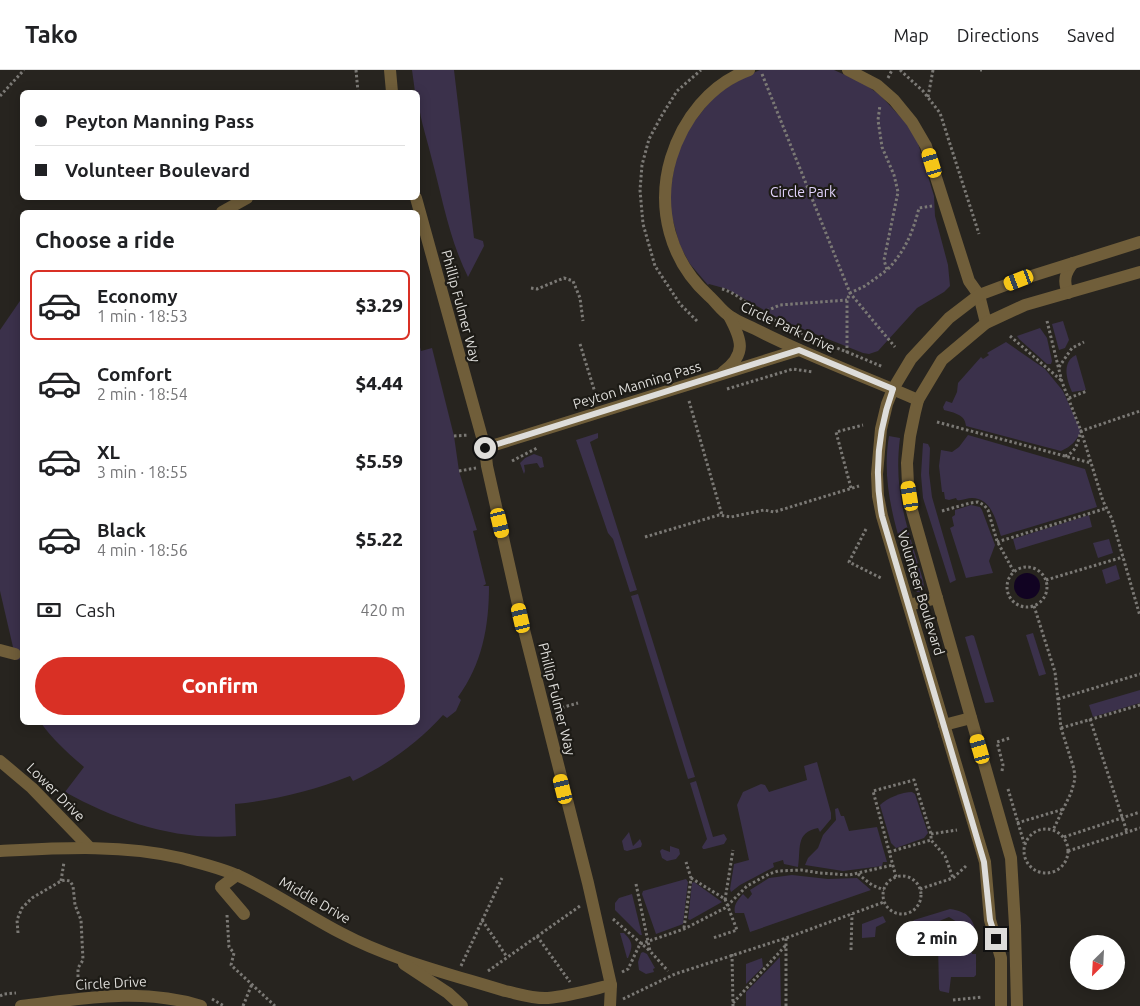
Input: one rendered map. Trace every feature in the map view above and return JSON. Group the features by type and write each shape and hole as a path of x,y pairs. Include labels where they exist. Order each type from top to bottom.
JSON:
{"street":[{"path":"390,70 392,90"},
{"name":"Circle Park Drive","path":"749,70 726,82 702,102 690,117 674,148 664,187 664,205 668,227 683,266 705,293 729,316 799,350 918,400"},
{"path":"848,70 877,85 894,100 912,122 926,146 969,282 979,295 986,323"},
{"path":"226,210 244,200"},
{"name":"Phillip Fulmer Way","path":"420,212 485,448 521,618 588,883 614,1004"},
{"name":"Volunteer Boulevard","path":"1001,1006 1001,958 990,920 984,862 882,516 878,496 877,474 881,429 893,389 911,358 949,318 979,295 1019,280 1140,242"},
{"path":"1068,293 1064,283 1073,263"},
{"name":"Volunteer Boulevard","path":"1017,1006 1011,858 911,507 907,463 910,436 918,400 942,360 986,323 1025,305 1140,272"},
{"path":"720,375 734,364 739,356 739,335 729,316"},
{"name":"Peyton Manning Pass","path":"485,448 799,350"},
{"path":"909,605 937,598"},
{"path":"0,650 15,654"},
{"path":"944,725 971,718"},
{"name":"Lower Drive","path":"0,761 32,788 89,847"},
{"name":"Middle Drive","path":"2,851 89,847 180,858 237,875 266,889 342,934 385,952 521,995 548,998 611,985"},
{"path":"237,875 221,887 244,914"},
{"path":"385,952 448,993 462,1006"},
{"name":"Circle Drive","path":"21,1006 97,997 134,995 179,999 201,1006"}],"path":[{"path":"0,96 24,70"},
{"path":"356,70 358,90"},
{"path":"887,270 884,260 898,192 894,175 882,147 878,120 880,98 885,92 888,75 892,70"},
{"path":"900,70 940,113 979,234"},
{"path":"928,98 933,70"},
{"path":"762,74 850,293 895,347"},
{"path":"847,353 847,300 850,293 865,286 887,270 898,258 908,243 915,226 919,208 932,206 938,214"},
{"path":"531,288 537,289 564,278 574,281 580,298 583,321"},
{"path":"718,288 727,290 762,313 847,353 883,367"},
{"path":"762,313 780,305 847,300"},
{"path":"1046,321 1062,382 1112,519 1140,616"},
{"path":"1010,336 1062,382"},
{"path":"1058,368 1072,348 1084,342"},
{"path":"580,344 602,413"},
{"path":"725,390 793,369 817,373"},
{"path":"1069,398 1087,391"},
{"path":"680,403 698,398"},
{"path":"689,401 722,516"},
{"path":"1081,431 1140,411"},
{"path":"937,422 1091,463"},
{"path":"851,488 836,432 863,425"},
{"path":"1064,456 1070,454 1075,449 1081,431"},
{"path":"454,436 475,434"},
{"path":"512,461 544,445"},
{"path":"459,471 481,467"},
{"path":"645,537 719,515 731,517 764,510 774,512 860,486"},
{"path":"942,511 970,502 982,504 988,510 997,542 1014,572"},
{"path":"997,542 1107,508"},
{"path":"866,529 849,562 881,578"},
{"path":"1046,580 1123,557"},
{"path":"1020,568 1039,570 1046,580 1047,593 1034,606 1021,606 1010,598 1007,591 1010,577 1020,568"},
{"path":"1034,606 1055,672 1061,728 1074,769 1075,779 1071,793 1053,830"},
{"path":"1058,699 1140,674"},
{"path":"563,707 578,703"},
{"path":"1061,728 1140,705"},
{"path":"1090,720 1127,832"},
{"path":"1005,779 996,742 1010,738"},
{"path":"896,877 873,792 914,780 932,834 931,840"},
{"path":"1007,788 1024,844 1024,856 1031,868 1044,873 1052,872 1063,865 1068,851 1064,837 1053,830 1043,828 1036,830 1030,835 1024,844"},
{"path":"1013,824 1064,808"},
{"path":"1064,837 1140,812"},
{"path":"1068,851 1140,828"},
{"path":"932,834 957,830"},
{"path":"889,852 931,840"},
{"path":"931,840 945,856 952,878"},
{"path":"61,881 66,849"},
{"path":"713,938 737,930 726,906 725,899 733,850"},
{"path":"684,929 691,878 686,862"},
{"path":"621,972 628,970 640,944 684,929 726,906 752,882 778,871 801,870 849,875 893,866"},
{"path":"920,889 952,878 966,866"},
{"path":"857,873 872,885 884,890"},
{"path":"896,877 912,879 920,889 921,895 918,907 907,914 894,913 889,910 884,902 884,890 889,881 896,877"},
{"path":"461,967 502,878"},
{"path":"691,878 725,899"},
{"path":"18,933 18,914 22,908 32,898 61,881 70,881 73,886 75,906 81,920 83,960 78,968 78,987"},
{"path":"636,884 650,951"},
{"path":"227,894 222,900 227,908 230,947 234,953 231,965 276,1006"},
{"path":"614,1004 675,974 884,902"},
{"path":"483,975 580,906"},
{"path":"851,950 852,914"},
{"path":"613,919 650,951 668,971"},
{"path":"482,920 507,957"},
{"path":"537,936 571,983"},
{"path":"786,937 786,1006"},
{"path":"733,1005 786,945"},
{"path":"732,954 733,1005"},
{"path":"243,1006 252,984"},
{"path":"952,1000 982,998"}],"green space":[{"path":"412,70 454,70 474,238 483,241 484,246 468,277 456,248 421,116 420,90 415,90"},
{"name":"Circle Park","path":"760,70 834,70 863,83 880,95 909,126 917,140 934,196 935,216 948,265 950,286 944,292 917,308 878,351 869,354 863,353 785,322 727,289 708,285 690,264 680,246 668,203 679,141 715,95 744,77"},
{"path":"20,301 20,659 16,660 0,591 0,330"},
{"path":"1063,321 1069,340 1065,348 1059,350 1052,324"},
{"path":"1040,328 1047,338 1051,364 1047,364 1017,336"},
{"path":"1006,342 1045,369 1063,391 1081,431 1073,443 1065,449 1061,451 966,426 961,416 944,410 943,407 946,401 952,403 957,392 958,383 981,357 983,359 989,355 987,353"},
{"path":"420,347 421,351 432,348 454,436 459,471 477,530 473,531 486,584 483,586 489,586 488,616 483,644 473,672 458,697 461,700 456,711 447,718 443,715 423,735 401,752 378,768 353,781 350,776 293,794 235,804 236,836 213,837 191,835 148,827 106,812 65,792 84,767 43,725 420,725"},
{"path":"1076,355 1086,390 1072,392 1066,372 1068,362"},
{"path":"598,433 598,438 590,442 637,590 630,592 613,539 608,533 576,440"},
{"path":"968,435 1085,469 1097,507 1001,536 989,506 984,502 972,498 949,500 945,499 944,492 942,492 939,466 941,450 952,452 959,447"},
{"path":"889,436 900,438 898,458 900,494 907,527 923,580 924,587 921,592 917,592 914,588 892,513 887,475"},
{"path":"923,443 928,444 930,448 929,473 932,497 956,580 950,583 923,498 921,475"},
{"path":"534,454 542,457 544,467 540,468 537,463 524,465 524,474 520,463 525,458"},
{"path":"971,505 980,507 982,510 995,545 989,561 993,573 966,578 950,528 954,526 952,517 955,515 955,510"},
{"path":"1089,515 1092,527 1016,550 1013,539"},
{"path":"1109,539 1113,553 1098,558 1093,543"},
{"path":"1116,565 1120,579 1106,584 1102,570"},
{"path":"638,594 695,777 688,779 631,596"},
{"path":"1033,633 1046,674 1039,676 1026,635"},
{"path":"974,636 994,702 985,703 965,637"},
{"path":"1140,690 1140,703 1093,717 1089,705"},
{"path":"817,762 831,819 820,832 818,828 811,830 802,838 798,867 784,864 783,860 773,863 774,867 740,885 731,892 734,864 749,860 737,805 743,792 761,784 765,785 769,792 807,780 804,766"},
{"path":"696,781 713,837 724,834 727,839 724,844 705,849 702,847 707,839 690,783"},
{"path":"912,792 915,794 928,833 924,838 896,848 891,843 880,805 895,796"},
{"path":"838,808 841,816 844,816 849,831 877,827 887,862 883,862 882,866 843,871 805,865 808,858 818,848 823,835 836,820 835,809"},
{"path":"629,832 633,846 640,839 641,847 627,851 624,850 622,841"},
{"path":"670,846 679,849 680,854 676,859 667,861 662,858 660,851 662,849 670,852"},
{"path":"792,875 828,879 857,878 871,890 750,932 744,913 735,913 735,905 743,894 748,899 752,894 750,890 769,878"},
{"path":"686,879 688,882 683,924 656,934 642,894 643,891"},
{"path":"694,882 722,902 690,920 688,919 692,883"},
{"path":"632,894 642,935 615,910 615,903 619,898"},
{"path":"950,909 966,914 974,925 976,936 972,937 972,954 976,954 976,975 974,977 951,977 949,993 939,989 938,944 951,945 951,941 956,939 959,930 957,922 949,917 932,924 913,922 914,920"},
{"path":"883,916 886,922 876,927 875,937 862,938 862,924"},
{"path":"620,933 624,933 631,942 628,958 627,958"},
{"path":"643,952 647,954 655,968 653,969 654,972 646,974 639,970 638,962"},
{"path":"780,957 781,1006 746,1006 746,992"},
{"path":"762,958 763,967 746,984 746,964"}],"shaded area":[{"path":"1027,573 1036,577 1040,586 1036,595 1027,599 1018,595 1014,586 1018,577"}],"route":[{"path":"485,448 622,407 799,350 893,389 881,429 877,474 878,496 882,516 984,862 990,920 996,939"}]}
